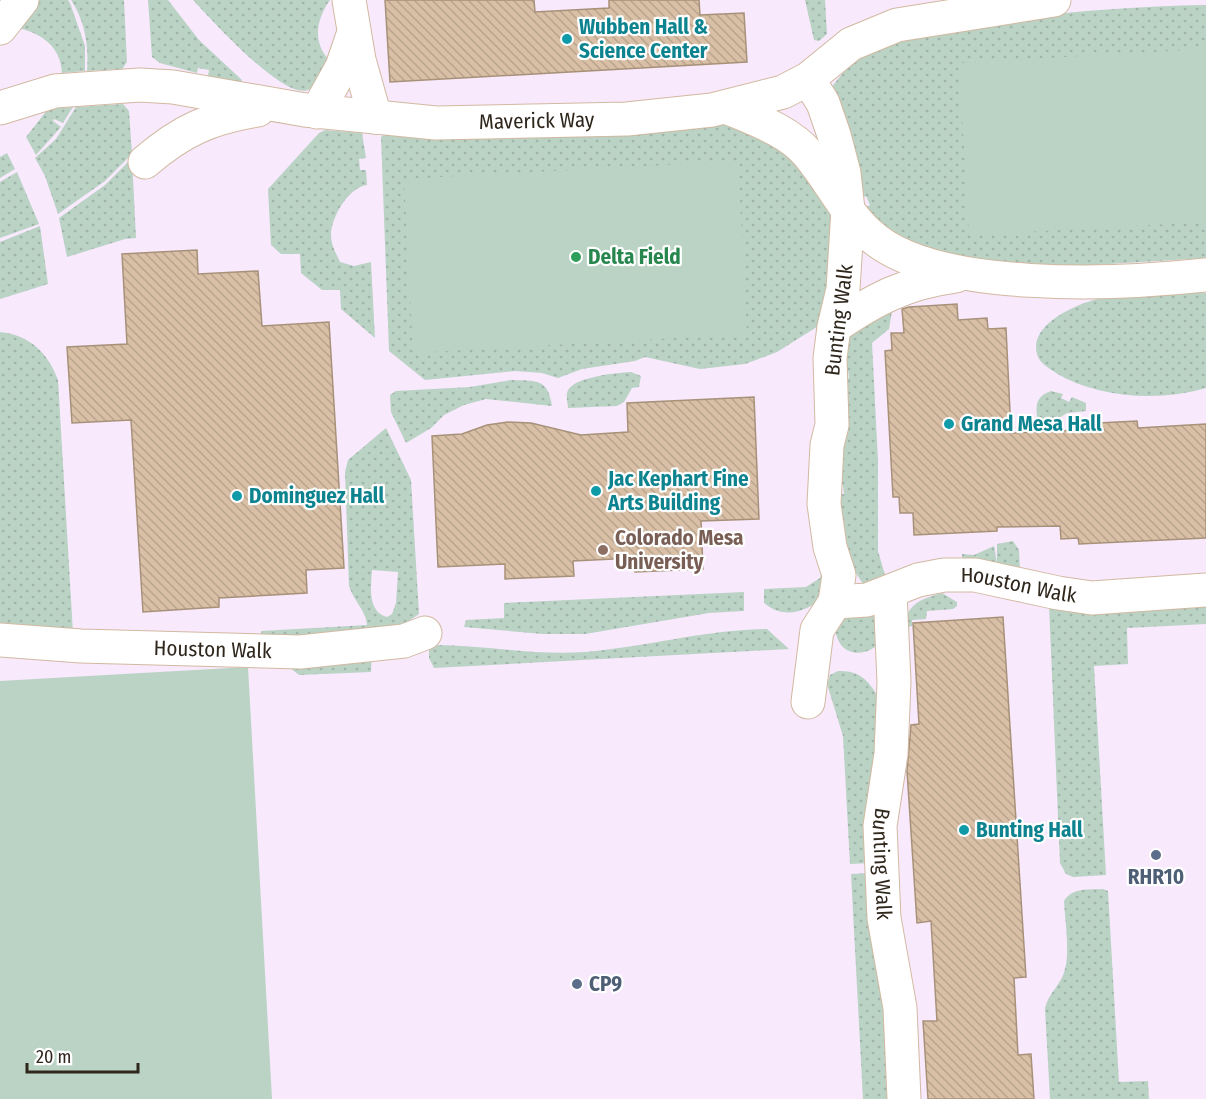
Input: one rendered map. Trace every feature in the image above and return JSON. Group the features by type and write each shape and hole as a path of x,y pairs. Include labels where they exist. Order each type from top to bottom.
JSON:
{"street":[{"path":"0,28 22,0"},
{"path":"349,0 359,60 375,117"},
{"name":"Maverick Way","path":"0,108 55,91 140,85 173,87 317,112 436,123 627,119 726,107 783,92 808,79 851,44 897,25 1054,0"},
{"path":"317,112 342,67 354,32"},
{"name":"Bunting Walk","path":"808,79 823,103 834,135 844,173 848,210 843,289 834,327 830,358 832,425 827,445 824,504 830,547 839,575 835,602"},
{"path":"145,162 185,131 210,121 280,106"},
{"path":"726,107 783,134 807,152 848,210 870,235 891,249 924,263 996,278 1099,281 1206,275"},
{"path":"834,327 860,309 904,286 925,280 969,274"},
{"name":"Houston Walk","path":"835,602 867,600 918,580 954,575 975,575 1092,598 1206,590"},
{"name":"Bunting Walk","path":"890,592 894,682 891,754 880,826 884,918 900,1008 904,1099"},
{"path":"808,702 817,630 835,602"},
{"name":"Houston Walk","path":"0,640 81,646 300,652 404,641 425,633"}],"shaded area":[{"name":"Colorado Mesa University","path":"0,0 1206,0 1206,1099 0,1099"}],"green space":[{"path":"38,0 68,0 70,3 85,46 85,71 62,73 58,55 47,41 32,32 14,27 23,16 30,18 25,15"},
{"path":"71,0 124,0 127,62 122,69 87,71 85,34 80,16"},
{"path":"148,0 168,0 199,40 242,80 241,83 208,76 209,70 198,68 197,73 160,63 152,57"},
{"path":"193,0 330,0 322,14 318,30 320,45 328,59 317,81 308,90 297,90 282,83 248,56"},
{"path":"805,0 825,0 827,34 819,41 814,40"},
{"path":"1206,5 1206,258 1093,265 1024,265 922,252 861,210 870,205 866,196 857,200 831,88 865,53 907,37 995,21 1100,10"},
{"path":"1206,49 1206,222 969,235 959,63"},
{"path":"123,104 129,111 132,154 105,181 58,214 45,176 35,158 56,139 76,107"},
{"path":"73,107 63,123 54,119 53,121 61,127 36,155 26,137 48,109"},
{"path":"729,120 775,138 842,219 820,325 777,352 745,364 700,369 645,357 635,361 582,369 558,378 542,373 515,371 425,380 389,351 381,137 385,134"},
{"path":"325,130 362,133 366,158 359,159 360,170 366,170 367,185 354,191 342,204 334,220 331,239 340,262 354,266 371,262 375,338 341,309 340,290 322,290 301,273 300,254 281,254 271,245 268,189 319,133"},
{"path":"7,153 15,169 0,178 0,157"},
{"path":"132,158 136,238 125,239 67,257 59,218 105,185"},
{"name":"Delta Field","path":"738,161 747,334 413,353 404,179"},
{"path":"17,172 39,224 0,238 0,182"},
{"path":"40,226 48,284 0,299 0,242"},
{"path":"1180,291 1206,293 1206,388 1149,396 1109,392 1072,381 1047,367 1038,357 1037,342 1042,331 1051,321 1077,306 1116,295"},
{"path":"893,305 889,329 872,343 878,461 878,551 885,575 863,584 842,551 836,495 844,494 843,485 835,486 841,379 849,378 848,370 840,371 839,337"},
{"path":"0,332 29,341 49,362 58,380 73,633 0,627"},
{"path":"631,372 641,376 639,387 632,388 624,402 617,406 568,408 567,393 576,383 594,377"},
{"path":"511,380 534,381 544,386 552,406 486,399 464,405 444,415 431,428 406,443 391,412 390,395 396,391 470,387"},
{"path":"1051,391 1063,394 1061,398 1069,402 1072,397 1086,403 1086,411 1067,413 1051,423 1037,426 1038,401"},
{"path":"386,428 411,480 419,614 400,627 315,638 262,637 261,631 367,625 365,616 349,586 345,472 348,460","holes":["372,570 398,572 396,603 392,614 387,617 376,610 373,604"]},
{"path":"1013,541 1019,550 1020,570 963,569 962,554 974,555 994,546 997,563 997,544"},
{"path":"824,562 824,596 817,602 795,612 779,611 764,603 764,589 806,587 820,578"},
{"path":"744,592 744,611 709,613 585,634 543,634 464,627 466,620 504,618 504,603"},
{"path":"942,593 957,602 957,606 953,609 927,611 926,619 912,620 912,626 903,629 911,608 921,600"},
{"path":"1206,600 1206,624 1127,628 1128,664 1094,666 1106,875 1073,877 1066,874 1060,863 1049,605"},
{"path":"878,610 882,641 863,652 847,650 837,636 838,615"},
{"path":"767,629 789,649 434,668 429,658 429,645 565,653 631,646 720,632"},
{"path":"372,649 371,672 299,675 275,656"},
{"path":"248,667 272,1099 0,1099 0,681"},
{"path":"838,671 852,672 863,678 879,699 871,863 850,864 843,736 827,684 830,675"},
{"path":"871,873 884,959 891,1099 863,1099 851,874"},
{"path":"1103,889 1108,891 1119,1082 1148,1081 1149,1099 1050,1099 1045,1008 1063,974 1066,962 1064,901 1076,891"}],"building":[{"name":"Wubben Hall & Science Center","path":"385,0 534,0 535,12 609,8 609,0 699,0 700,15 744,13 747,62 390,82"},
{"name":"Dominguez Hall","path":"197,250 198,274 258,271 262,326 329,322 344,568 306,570 307,593 219,598 219,607 143,612 131,420 72,423 67,347 127,344 122,254"},
{"name":"Grand Mesa Hall","path":"957,304 958,320 987,318 988,329 1006,328 1011,433 1079,430 1079,424 1137,421 1138,428 1206,424 1206,538 1079,544 1078,538 1061,539 1060,526 997,527 997,531 914,535 913,513 900,513 899,497 893,497 885,351 892,350 891,333 904,333 902,309"},
{"name":"Jac Kephart Fine Arts Building","path":"754,397 759,519 701,521 703,569 635,572 634,558 573,561 574,576 505,579 505,564 438,567 432,436 462,434 487,425 508,422 531,423 581,435 628,432 627,403"},
{"name":"Bunting Hall","path":"1003,617 1026,977 1014,978 1018,1055 1031,1054 1034,1099 928,1099 923,1021 937,1021 931,921 917,923 907,771 911,725 919,724 913,623"}],"place":[{"name":"Wubben Hall & Science Center","path":"567,39"},
{"name":"Delta Field","path":"576,257"},
{"name":"Grand Mesa Hall","path":"949,424"},
{"name":"Jac Kephart Fine Arts Building","path":"596,491"},
{"name":"Dominguez Hall","path":"237,496"},
{"name":"Colorado Mesa University","path":"603,550"},
{"name":"Bunting Hall","path":"964,830"},
{"name":"RHR10","path":"1156,855"},
{"name":"CP9","path":"577,984"}]}
